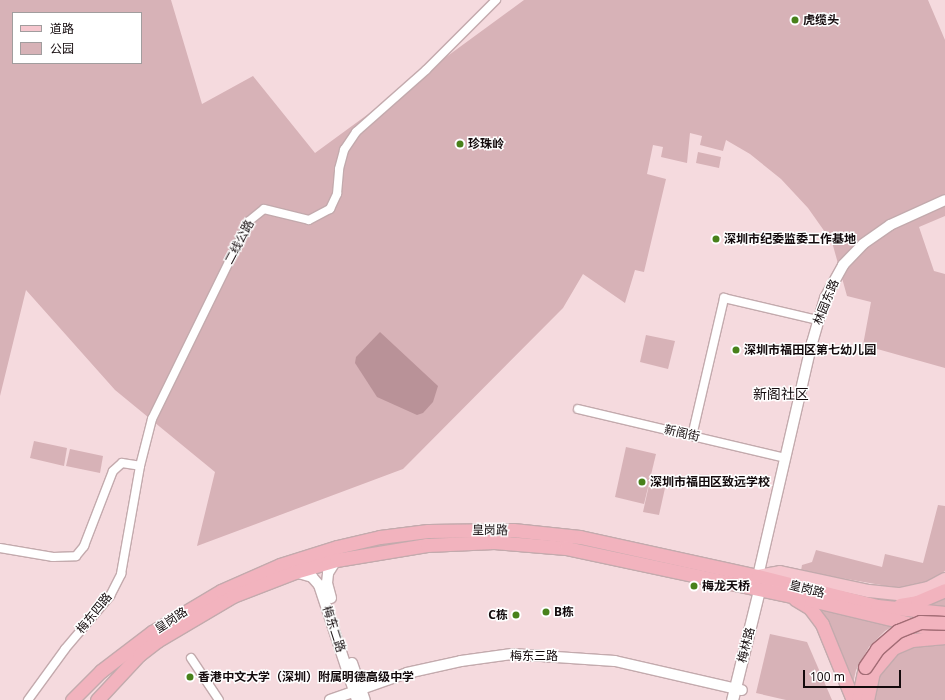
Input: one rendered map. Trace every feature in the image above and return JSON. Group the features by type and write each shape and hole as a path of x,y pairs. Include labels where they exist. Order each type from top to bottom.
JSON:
{"highway":[{"name":"皇岗路","path":"72,700 102,671 152,632 220,591 303,557 380,537 428,531 474,529 554,534 611,543 758,576 877,606 945,613"},
{"name":"皇岗路","path":"97,700 139,655 180,626 234,596 295,572 336,560 427,545 527,544 602,554 790,596 927,633 945,632"},
{"path":"877,606 917,602 945,590"},
{"path":"790,596 810,608 822,624 852,700"},
{"path":"858,700 865,667 877,649 898,631 920,622 945,623"},
{"path":"867,700 873,672 886,654 902,643 927,633 945,637"}],"main road":[{"path":"758,576 780,572 892,594 913,593 945,579"},
{"name":"梅林路","path":"732,700 739,693 762,590"}],"street":[{"name":"二线公路","path":"140,466 152,419 249,221 264,209 309,220 330,209 337,194 339,169 344,150 356,132 426,70 496,0"},
{"name":"林园东路","path":"758,576 818,320 825,298 843,265 863,244 890,225 945,200"},
{"path":"692,436 724,298 818,320"},
{"name":"新阁街","path":"578,409 785,458"},
{"path":"0,548 53,557 76,556 84,546 113,471 122,463 140,466"},
{"name":"梅东四路","path":"28,700 65,649 110,596 117,582 128,540 140,466"},
{"name":"梅东二路","path":"336,560 328,573 328,588 357,693"},
{"name":"梅东二路","path":"295,572 312,577 319,585 357,693 365,700"},
{"name":"梅东三路","path":"330,700 449,664 519,654 615,661 739,693"},
{"path":"191,658 219,700"}],"green space":[{"path":"0,0 171,0 202,104 253,76 315,153 524,0 928,0 945,40 945,216 919,227 934,271 945,274 945,368 863,345 871,302 847,296 832,242 808,208 781,179 750,154 726,140 723,151 700,145 702,136 690,133 687,163 661,157 663,147 653,145 647,174 666,179 644,272 635,270 625,303 583,274 563,308 403,469 197,546 215,472 115,390 26,290 0,396"},
{"path":"698,152 721,157 719,168 696,163"},
{"path":"646,335 675,341 668,369 640,362"},
{"path":"34,441 67,448 64,466 30,458"},
{"path":"626,447 656,454 644,504 615,497"},
{"path":"70,449 103,456 100,473 66,466"},
{"path":"649,485 665,488 659,515 643,512"},
{"path":"938,505 945,506 945,571 928,582 898,588 801,571 802,565 812,562 816,550 882,567 885,554 923,563"},
{"path":"945,597 945,609 924,605 934,602"},
{"path":"813,607 898,623 885,631 869,647 856,670 852,688"},
{"path":"770,634 807,642 832,700 786,700 756,693"},
{"path":"940,643 945,644 945,700 871,700 882,667 904,647"}],"shaded area":[{"path":"380,332 438,386 433,402 423,413 417,415 377,397 355,363 356,357"}],"place":[{"name":"虎缆头","path":"795,20"},
{"name":"珍珠岭","path":"460,144"},
{"name":"深圳市纪委监委工作基地","path":"716,239"},
{"name":"深圳市福田区第七幼儿园","path":"736,350"},
{"name":"深圳市福田区致远学校","path":"642,482"},
{"name":"梅龙天桥","path":"694,586"},
{"name":"B栋","path":"546,612"},
{"name":"C栋","path":"516,615"},
{"name":"香港中文大学（深圳）附属明德高级中学","path":"190,677"}],"district":[{"name":"新阁社区","path":"781,394"}]}
